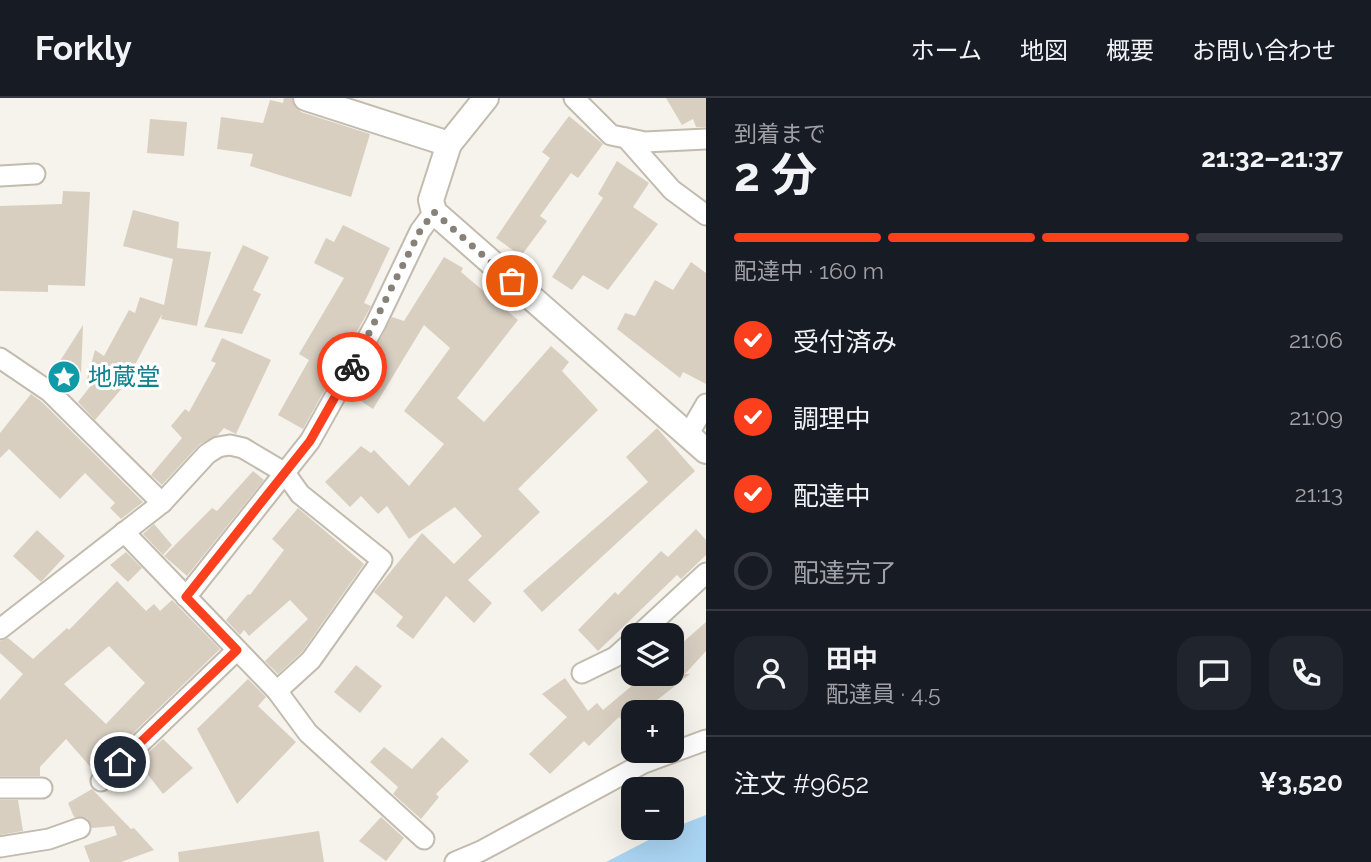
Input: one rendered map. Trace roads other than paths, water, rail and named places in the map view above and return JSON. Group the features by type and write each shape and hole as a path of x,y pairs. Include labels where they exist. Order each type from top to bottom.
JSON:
{"street":[{"path":"306,98 449,144"},
{"path":"486,98 449,144 432,200 434,212 697,443 706,404"},
{"path":"574,98 611,135 645,142 706,139"},
{"path":"626,138 672,190 706,215"},
{"path":"0,176 35,174"},
{"path":"186,597 310,441 376,323 420,231 434,212"},
{"path":"0,358 50,392 162,503"},
{"path":"0,629 162,503 207,454 218,447 230,445 243,448 285,473 300,494 382,560 312,660 277,691"},
{"path":"124,533 277,691 308,733 424,839"},
{"path":"652,623 706,573"},
{"path":"101,781 237,650"},
{"path":"583,673 621,652"},
{"path":"455,862 481,851 644,763 706,740"},
{"path":"0,788 42,788"},
{"path":"0,847 49,839 80,828"}],"water":[{"path":"706,815 706,862 606,862 649,840 684,840 684,824"}],"place":[{"name":"地蔵堂","path":"64,377"}]}
